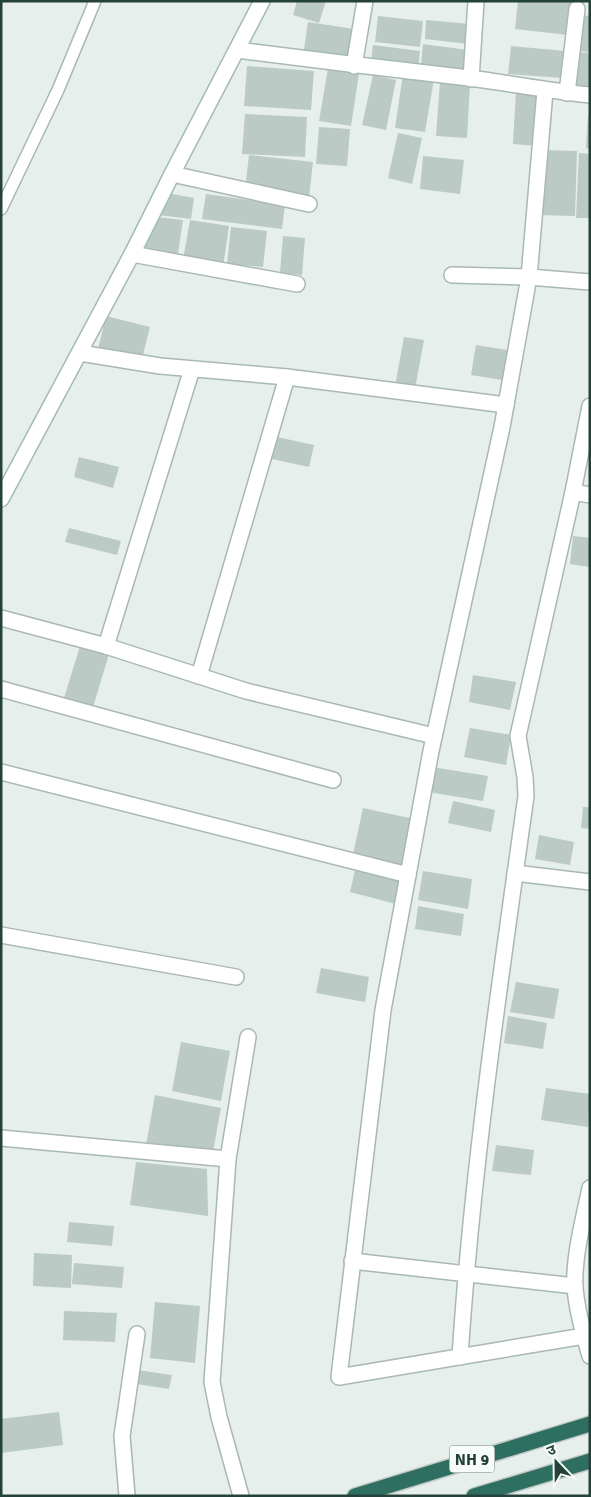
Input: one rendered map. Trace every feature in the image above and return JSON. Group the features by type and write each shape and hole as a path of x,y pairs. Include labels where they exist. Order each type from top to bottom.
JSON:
{"highway":[{"name":"NH 9","path":"355,1496 590,1424"},
{"name":"NH 9","path":"474,1496 590,1461"}],"street":[{"path":"1,499 132,254 262,1"},
{"path":"354,66 365,1"},
{"path":"471,79 476,1"},
{"path":"567,93 577,9"},
{"path":"237,50 590,96"},
{"path":"545,91 529,277 506,405 434,736 383,1010 338,1377 584,1336"},
{"path":"172,174 309,204"},
{"path":"132,254 297,284"},
{"path":"452,275 529,277 590,282"},
{"path":"80,353 160,366 287,377 506,405"},
{"path":"106,646 192,369"},
{"path":"199,676 287,377"},
{"path":"460,1357 465,1274 479,1139 526,796 525,777 518,736 519,726 573,492 590,406"},
{"path":"573,492 590,495"},
{"path":"1,618 106,646 246,691 434,736"},
{"path":"1,689 333,780"},
{"path":"1,772 408,875"},
{"path":"515,873 590,882"},
{"path":"1,935 236,978"},
{"path":"241,1496 219,1416 212,1382 228,1159 248,1037"},
{"path":"1,1138 228,1159"},
{"path":"590,1188 578,1252 575,1286 579,1318 590,1356"},
{"path":"352,1261 575,1286"},
{"path":"127,1496 122,1436 137,1334"}],"lane":[{"path":"1,208 58,90 95,1"}],"building":[{"path":"297,1 326,1 319,23 293,15"},
{"path":"518,1 572,1 568,35 515,29"},
{"path":"582,15 590,16 590,52 578,51"},
{"path":"378,16 423,21 420,47 375,42"},
{"path":"426,20 471,24 469,44 425,39"},
{"path":"308,22 354,29 349,63 303,56"},
{"path":"423,44 468,50 466,70 421,66"},
{"path":"373,45 420,51 418,70 371,64"},
{"path":"511,46 565,51 562,78 508,74"},
{"path":"578,52 590,53 590,94 573,92"},
{"path":"247,66 314,71 311,110 244,106"},
{"path":"328,68 359,74 351,126 319,121"},
{"path":"403,74 434,79 425,132 395,128"},
{"path":"373,75 396,80 386,130 362,125"},
{"path":"440,82 470,84 467,138 436,136"},
{"path":"516,92 542,93 538,146 513,144"},
{"path":"245,114 307,117 305,157 242,154"},
{"path":"588,116 590,116 590,149 586,148"},
{"path":"319,127 350,129 347,166 316,164"},
{"path":"398,133 422,138 412,184 388,178"},
{"path":"544,150 577,151 575,216 541,215"},
{"path":"579,153 590,154 590,218 576,218"},
{"path":"249,155 313,162 309,197 245,190"},
{"path":"423,156 464,160 460,194 420,189"},
{"path":"167,193 194,198 191,219 158,215"},
{"path":"206,194 285,205 282,229 202,219"},
{"path":"156,217 183,220 177,260 141,252"},
{"path":"190,220 229,226 223,267 183,260"},
{"path":"231,227 267,231 263,267 227,264"},
{"path":"283,236 305,238 302,275 280,273"},
{"path":"106,316 150,327 142,359 98,349"},
{"path":"404,337 424,340 415,389 395,386"},
{"path":"476,345 513,351 509,381 471,375"},
{"path":"277,437 314,445 309,467 272,459"},
{"path":"79,457 119,467 113,488 74,477"},
{"path":"69,528 121,541 117,555 65,542"},
{"path":"573,536 590,538 590,567 570,564"},
{"path":"81,643 110,651 93,707 64,698"},
{"path":"473,675 516,682 510,710 469,702"},
{"path":"470,728 511,735 506,765 464,757"},
{"path":"432,767 488,776 483,801 428,792"},
{"path":"453,801 495,810 491,832 448,823"},
{"path":"583,807 590,807 590,829 581,828"},
{"path":"363,808 414,819 403,870 352,859"},
{"path":"539,835 574,842 570,865 535,859"},
{"path":"356,866 403,877 396,904 350,892"},
{"path":"423,871 472,879 468,909 418,900"},
{"path":"418,906 464,914 461,936 415,929"},
{"path":"321,968 369,977 365,1002 316,993"},
{"path":"516,982 559,989 554,1019 510,1012"},
{"path":"508,1016 547,1023 543,1049 504,1043"},
{"path":"181,1042 230,1051 221,1101 172,1091"},
{"path":"546,1088 590,1094 588,1127 541,1120"},
{"path":"155,1095 221,1108 212,1157 146,1145"},
{"path":"496,1145 534,1150 531,1175 492,1171"},
{"path":"136,1162 207,1169 208,1216 130,1205"},
{"path":"69,1222 114,1226 112,1246 67,1242"},
{"path":"34,1253 72,1255 71,1288 33,1286"},
{"path":"74,1263 124,1267 122,1288 72,1284"},
{"path":"155,1302 200,1306 195,1363 150,1358"},
{"path":"64,1311 117,1313 115,1342 63,1340"},
{"path":"138,1370 172,1375 169,1389 136,1384"},
{"path":"59,1412 63,1445 1,1453 1,1419"}]}
